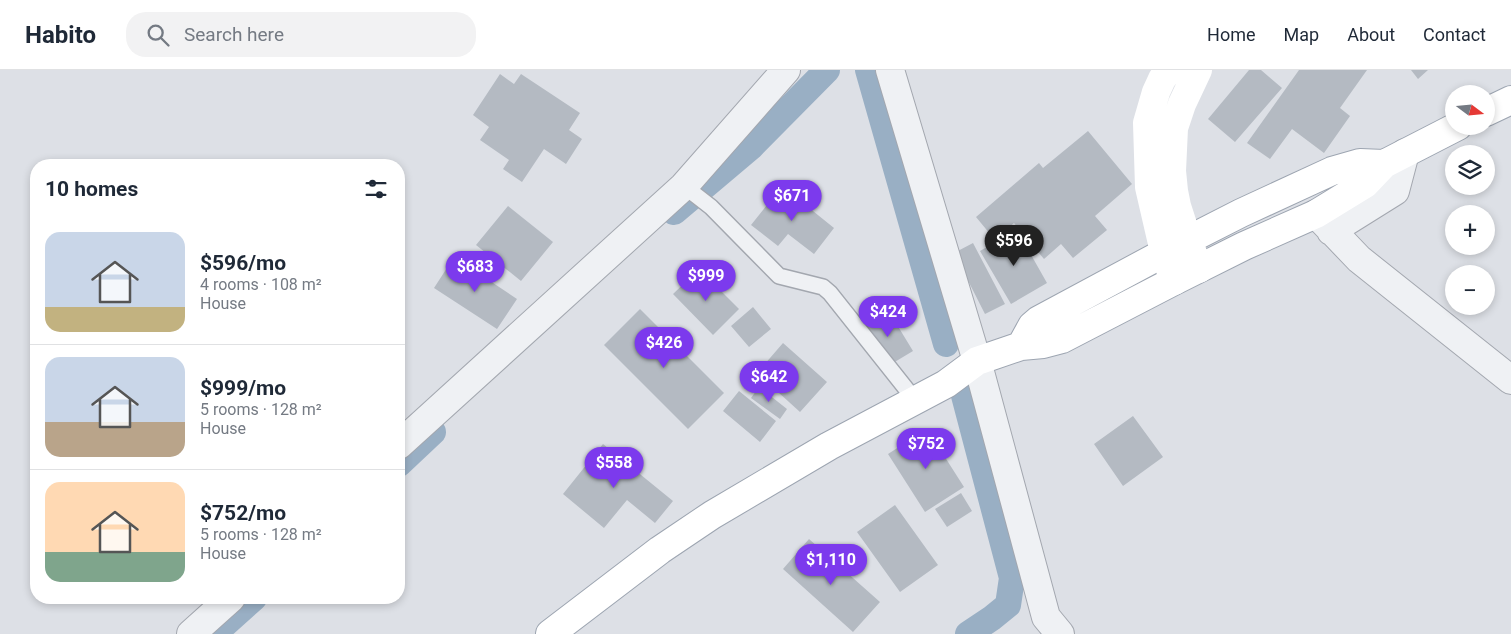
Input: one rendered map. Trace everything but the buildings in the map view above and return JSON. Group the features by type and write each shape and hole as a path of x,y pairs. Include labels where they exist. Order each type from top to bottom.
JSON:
{"main road":[{"path":"1169,70 1156,92 1148,123 1149,187 1176,246 1199,269"},
{"path":"1174,281 1176,206 1172,171 1174,128 1198,70"},
{"path":"1495,108 1511,100"},
{"path":"550,634 653,555 712,515 829,446 946,384 977,361 1021,346 1043,344 1062,339 1244,246 1324,222 1394,158 1445,132"},
{"path":"1021,346 1032,326 1039,320 1241,213 1332,171 1360,163 1394,158"}],"street":[{"path":"405,440 687,188 786,70"},
{"path":"890,70 977,361 1046,617 1060,634"},
{"path":"1324,222 1359,259 1511,380"},
{"path":"191,634 224,604"}],"lane":[{"path":"687,188 711,207 779,276 823,287 830,293 915,400"}],"waterway":[{"path":"674,212 751,147 827,70"},
{"path":"868,70 946,344"},
{"path":"962,388 1012,578 1008,605 968,634"},
{"path":"405,458 433,432"},
{"path":"214,634 247,604"}]}
